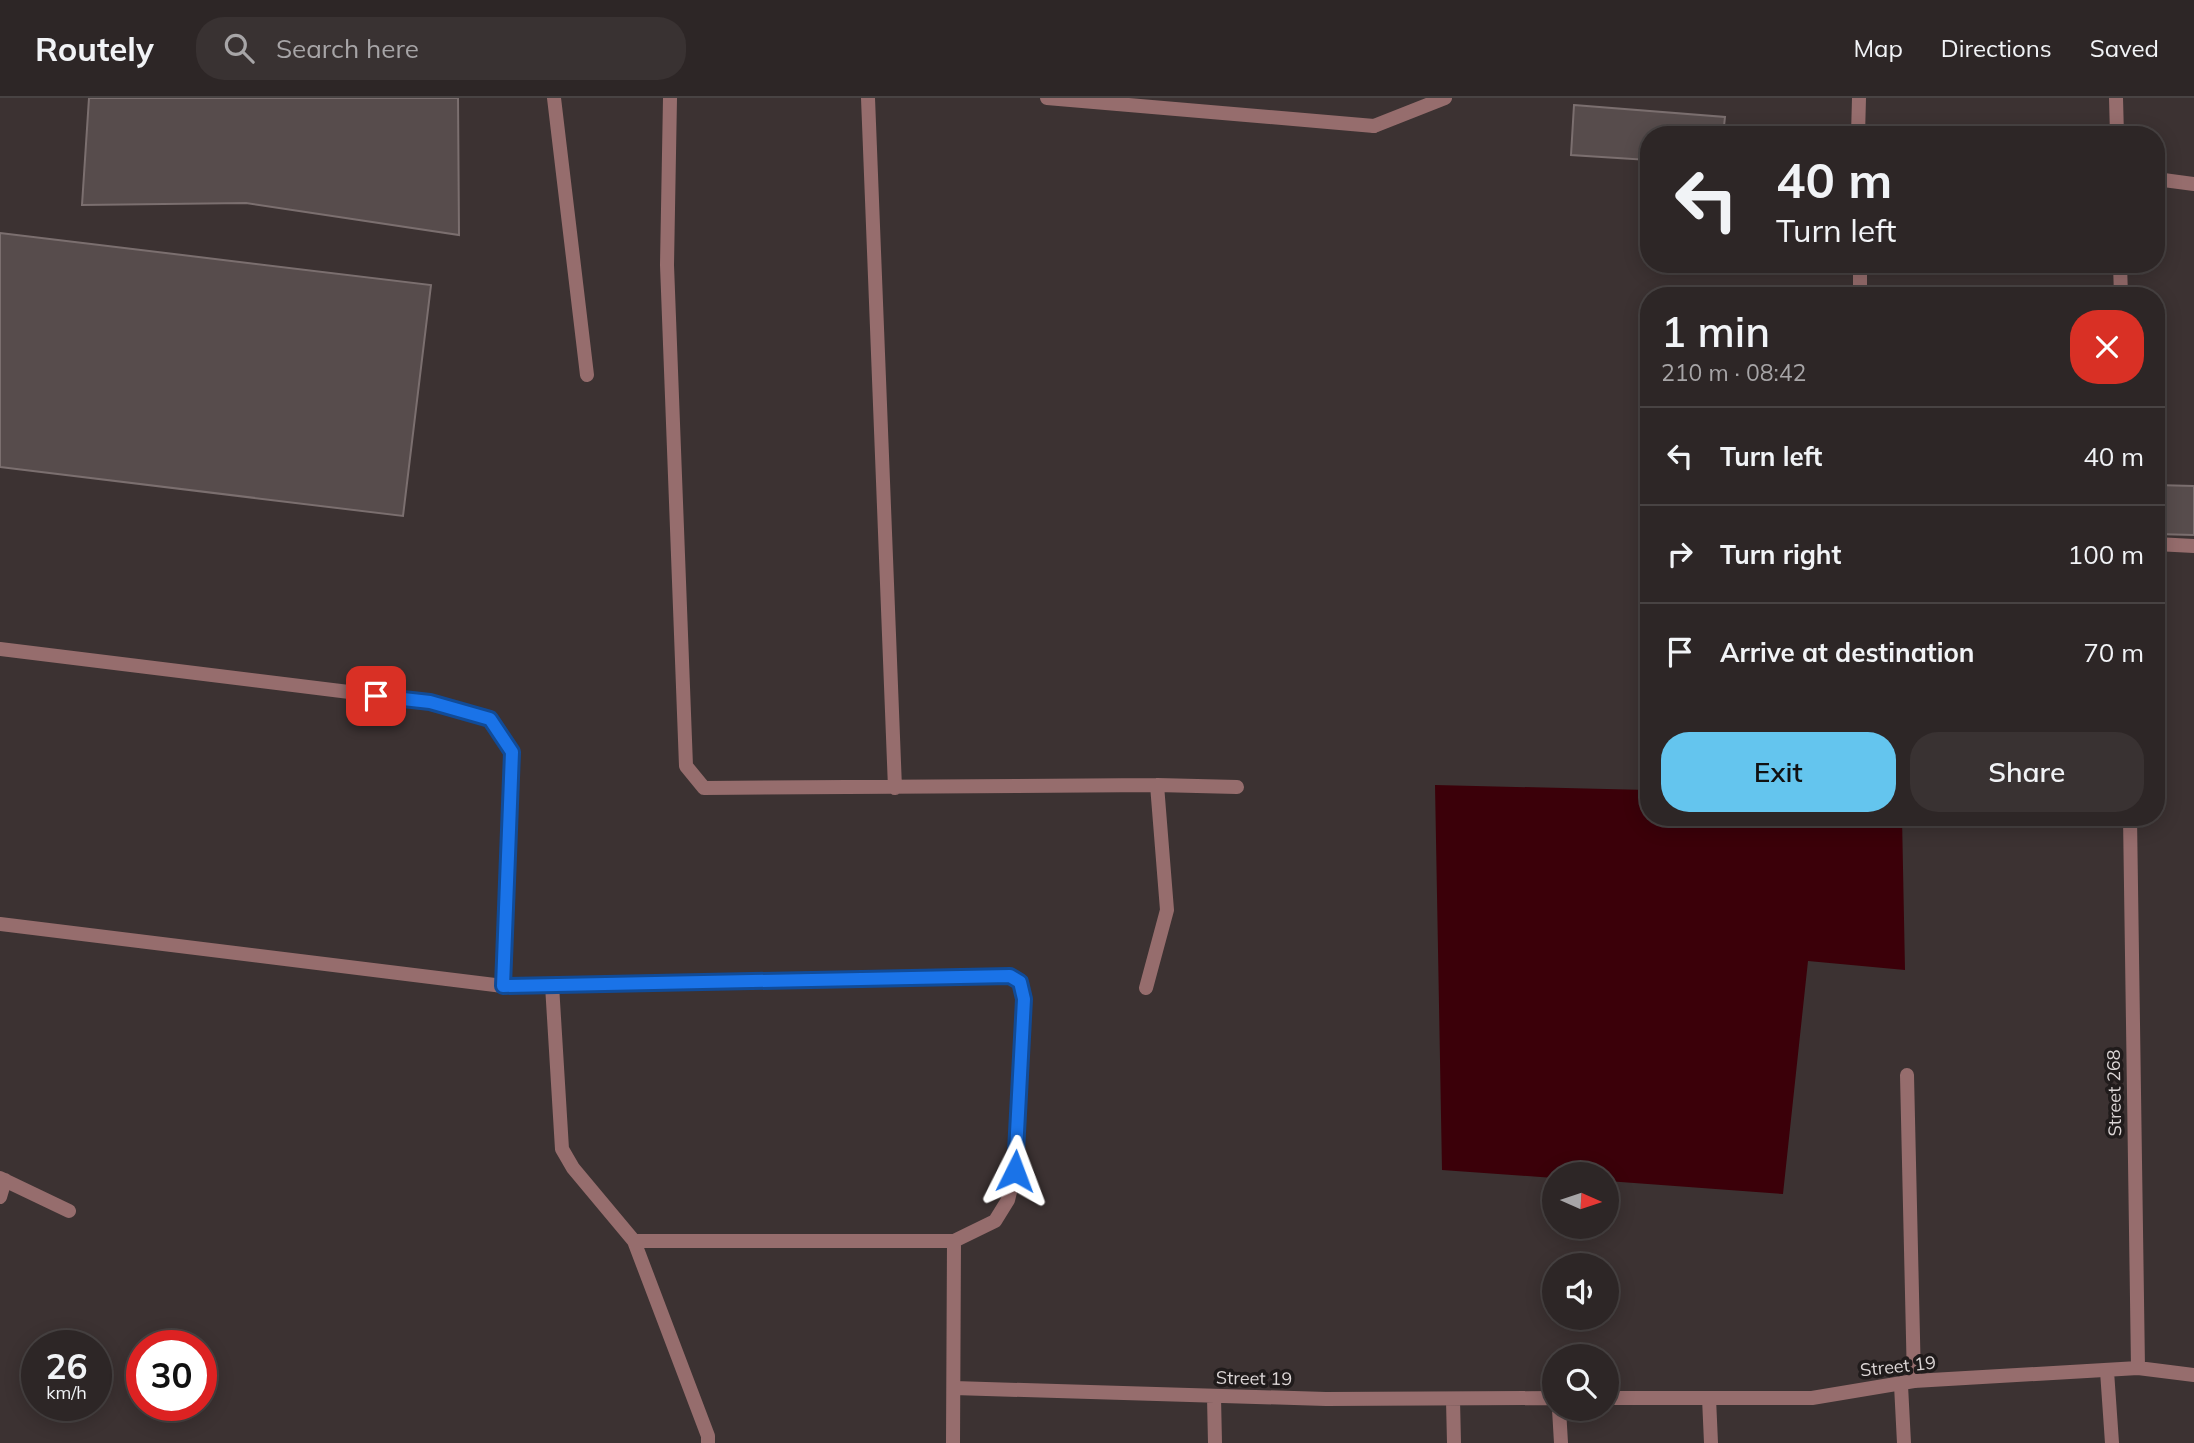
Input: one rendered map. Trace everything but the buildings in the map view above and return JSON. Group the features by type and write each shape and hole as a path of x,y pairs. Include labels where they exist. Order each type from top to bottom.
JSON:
{"street":[{"path":"554,98 587,375"},
{"path":"670,98 667,265 686,766 705,788 1237,786"},
{"path":"868,98 895,788"},
{"path":"1047,98 1374,126 1444,98"},
{"path":"1858,126 1859,98"},
{"path":"2116,98 2117,126"},
{"path":"2165,180 2194,184"},
{"path":"2165,544 2194,546"},
{"path":"0,649 430,702 490,719 512,752 503,986"},
{"path":"1146,988 1167,910 1157,785"},
{"name":"Street 268","path":"2130,826 2138,1368"},
{"path":"0,923 503,986 1010,976 1020,982 1024,999 1015,1171 1008,1200 995,1221 954,1241 634,1241"},
{"path":"552,985 562,1149 573,1168 634,1241 708,1436 708,1443"},
{"path":"1904,1443 1908,1383 1907,1075"},
{"path":"0,1197 3,1179 69,1211"},
{"path":"953,1443 954,1241"},
{"name":"Street 19","path":"1619,1398 1812,1398 1908,1383 2138,1368 2194,1375"},
{"path":"2107,1371 2112,1443"},
{"name":"Street 19","path":"954,1388 1214,1397 1542,1398"},
{"path":"1214,1397 1215,1443"},
{"path":"1709,1398 1711,1443"},
{"path":"1453,1400 1454,1443"},
{"path":"1560,1421 1561,1443"}],"shaded area":[{"path":"1435,785 1640,790 1640,826 1902,826 1905,970 1808,961 1783,1194 1619,1182 1619,1162 1542,1162 1542,1177 1442,1170"}],"route":[{"path":"376,696 430,702 490,719 512,752 503,986 1010,976 1020,982 1024,999 1015,1171"}]}
